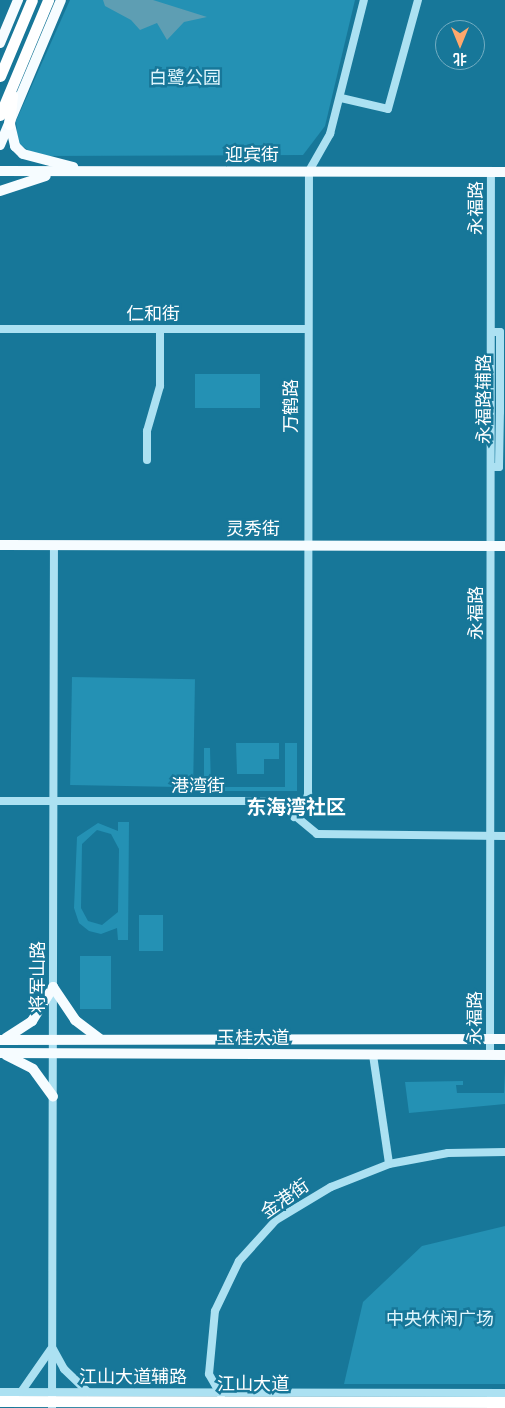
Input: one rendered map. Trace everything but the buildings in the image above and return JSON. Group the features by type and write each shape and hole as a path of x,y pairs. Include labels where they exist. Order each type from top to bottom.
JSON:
{"highway":[{"path":"0,76 31,1"},
{"path":"0,115 47,3"},
{"path":"9,124 13,83"},
{"name":"江山大道","path":"6,1401 486,1397 505,1402"}],"main road":[{"path":"0,43 18,0"},
{"path":"0,145 61,0"},
{"path":"9,124 15,146 23,154 101,172"},
{"name":"迎宾街","path":"0,171 505,172"},
{"path":"0,191 34,178 77,172"},
{"name":"灵秀街","path":"0,545 505,546"},
{"path":"0,1040 32,1022 53,987 75,1020 101,1040"},
{"name":"玉桂大道","path":"0,1040 505,1039"},
{"path":"0,1053 33,1069 53,1097"},
{"name":"玉桂大道","path":"0,1053 505,1055"}],"street":[{"path":"308,171 330,134 341,98 364,0"},
{"path":"341,98 388,109 418,0"},
{"name":"万鹤路","path":"294,817 304,808 308,794 306,329 308,171"},
{"name":"永福路","path":"491,172 491,332"},
{"name":"仁和街","path":"0,329 306,329"},
{"path":"147,460 147,431 160,386 160,329"},
{"name":"永福路辅路","path":"491,332 500,332 500,467 491,467"},
{"name":"永福路","path":"490,1055 491,467"},
{"name":"将军山路","path":"52,1400 54,545"},
{"name":"港湾街","path":"0,801 269,801 282,805 312,833 505,836"},
{"path":"373,1055 389,1164"},
{"name":"金港街","path":"223,1400 209,1374 212,1326 222,1292 247,1250 276,1220 312,1197 389,1164 448,1153 505,1152"},
{"path":"6,1401 22,1392 52,1347 64,1369 88,1392"},
{"name":"江山大道辅路","path":"0,1392 22,1392 52,1400 88,1392 223,1400"},
{"path":"486,1397 505,1393"}],"green space":[{"name":"白鹭公园","path":"70,0 355,0 325,126 303,155 36,156 18,143 16,121"},
{"path":"195,374 260,374 260,408 195,408"},
{"path":"72,677 195,679 193,787 70,785"},
{"path":"236,743 279,743 279,759 264,759 264,774 237,774"},
{"path":"285,743 297,743 297,791 204,791 204,748 210,748 211,787 285,787"},
{"path":"118,822 129,822 128,940 118,940 117,928 101,934 89,931 79,923 74,908 77,837 98,823 118,831","holes":["97,830 111,834 119,849 118,912 102,925 88,921 81,908 82,844"]},
{"path":"139,915 163,915 163,951 139,951"},
{"path":"80,956 111,956 111,1009 80,1009"},
{"path":"505,1072 505,1104 409,1113 405,1082 463,1081 463,1085 456,1085 457,1093 504,1093"},
{"name":"中央休闲广场","path":"505,1226 505,1384 344,1384 363,1302 422,1246"}],"shaded area":[{"path":"103,0 153,0 207,17 184,22 167,40 157,23 140,30 131,20 105,6"}],"district":[{"name":"东海湾社区","path":"296,807"}]}
